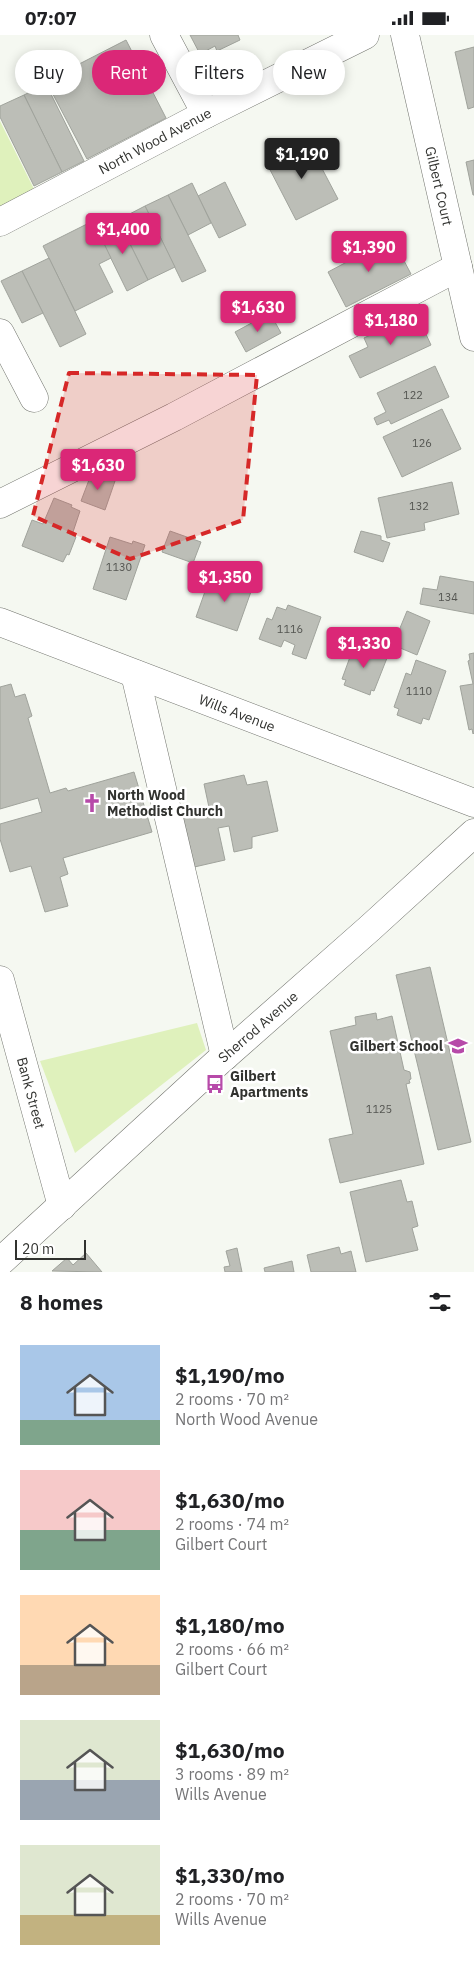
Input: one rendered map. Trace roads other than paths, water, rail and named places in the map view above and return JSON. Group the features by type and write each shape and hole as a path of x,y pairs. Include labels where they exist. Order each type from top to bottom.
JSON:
{"street":[{"path":"164,35 206,114"},
{"name":"North Wood Avenue","path":"0,223 206,114 366,35"},
{"name":"Gilbert Court","path":"405,35 474,337"},
{"path":"0,504 174,417 458,267"},
{"path":"0,333 34,399"},
{"name":"Wills Avenue","path":"0,622 474,803"},
{"path":"135,674 224,1056"},
{"name":"Sherrod Avenue","path":"0,1262 224,1056 377,922 474,833"},
{"name":"Bank Street","path":"0,980 62,1207"}],"place":[{"name":"North Wood Methodist Church","path":"92,803"},
{"name":"Gilbert School","path":"458,1046"},
{"name":"Gilbert Apartments","path":"215,1084"}]}
